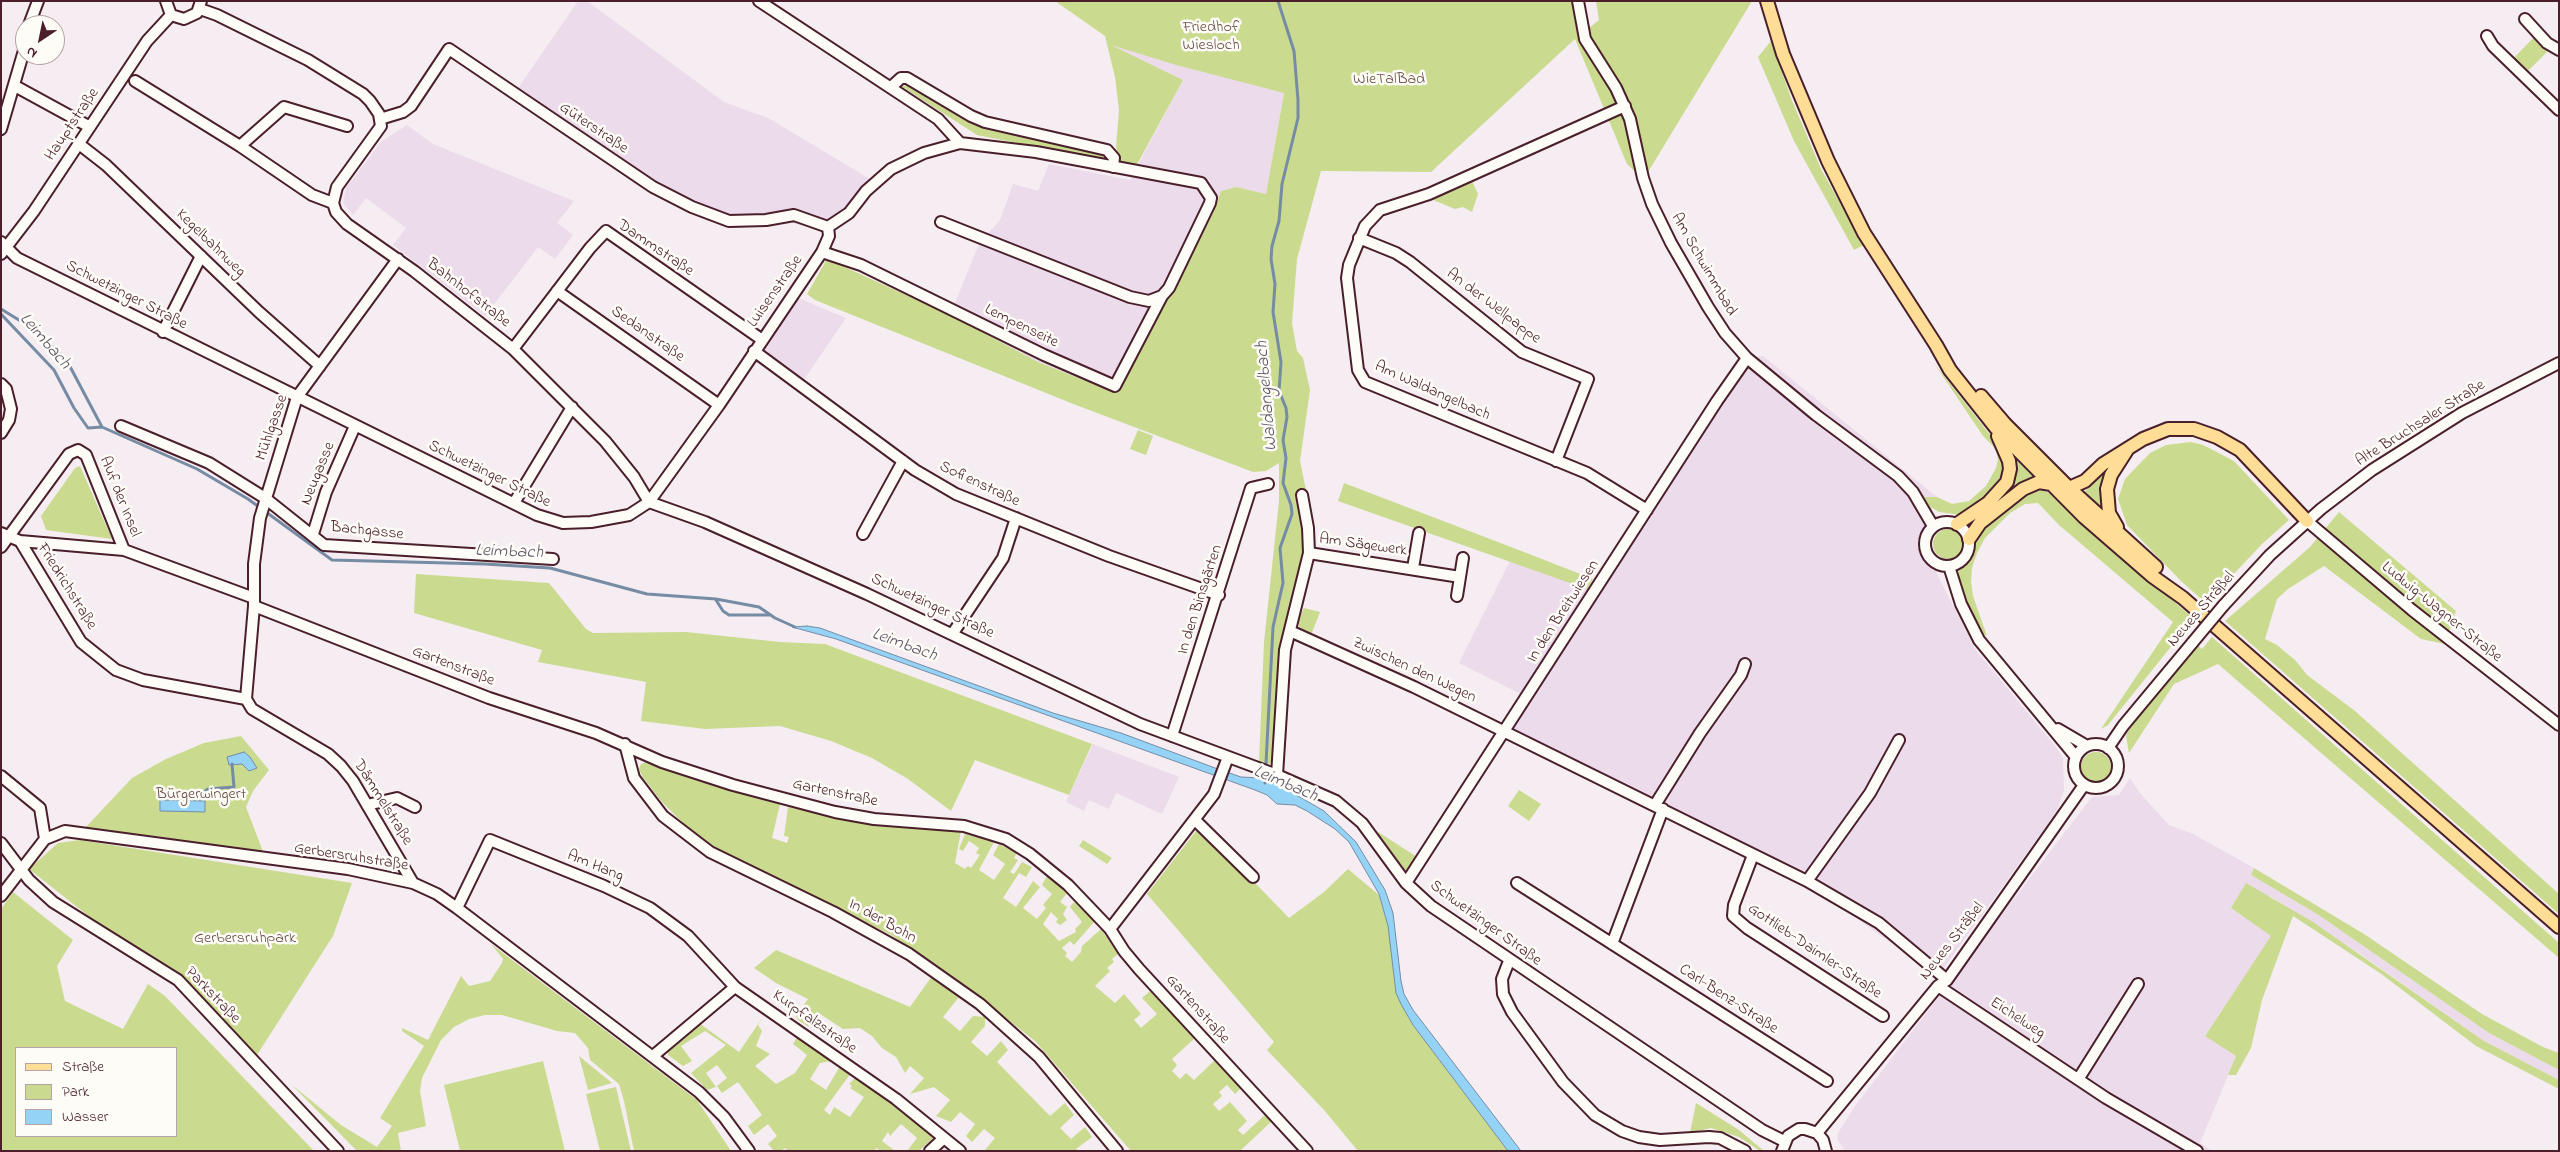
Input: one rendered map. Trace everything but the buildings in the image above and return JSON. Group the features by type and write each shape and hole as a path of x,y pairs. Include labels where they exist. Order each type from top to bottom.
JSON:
{"main road":[{"path":"1767,1 1783,54 1828,162 1864,233 1950,370 1996,428 2100,530 2152,576 2183,598 2559,927"},
{"path":"1936,345 2005,424 2069,488 2158,569 2183,598"},
{"path":"1957,524 1988,504 2007,482 2010,469 2009,461 1998,439 1996,428"},
{"path":"2069,488 2085,481 2103,464 2130,446 2168,429 2194,429 2217,437 2240,450 2307,521"},
{"path":"2130,446 2111,475 2106,489 2106,503 2116,525 2130,544"},
{"path":"1969,539 1980,523 2023,489 2039,482 2051,484"}],"street":[{"path":"33,15 38,1"},
{"path":"135,81 240,146 312,195 333,203 340,182 379,130 380,119 376,108 363,94 310,61 201,5 189,18 180,19 171,15 166,1"},
{"path":"759,1 938,119 960,143 924,153 891,169 866,191 850,213 828,227"},
{"name":"Am Schwimmbad","path":"1578,1 1585,39 1616,88 1624,106 1645,183 1670,243 1725,333 1747,358 1816,415 1898,476 1913,492 1933,526"},
{"name":"Hauptstraße","path":"3,247 34,211 147,41 171,15"},
{"path":"2525,20 2547,42 2559,50"},
{"path":"2487,36 2493,46 2559,110"},
{"name":"Güterstraße","path":"380,119 401,112 411,106 449,49 653,187 692,207 729,221 766,220 794,215 828,227"},
{"path":"2,122 20,65"},
{"path":"891,87 901,78 907,78 971,116 985,122 1107,150 1114,158 1113,167"},
{"path":"14,86 90,127"},
{"name":"Am Waldangelbach","path":"1624,106 1429,194 1380,210 1371,217 1360,238 1348,265 1347,278 1358,370 1362,379 1368,384 1594,477 1647,510"},
{"path":"240,146 284,107 347,126"},
{"name":"Lempenseite","path":"822,252 861,265 1044,355 1115,386 1162,296 1169,288 1210,203 1209,193 1201,183 1036,152 960,143"},
{"name":"Kegelbahnweg","path":"79,144 106,165 320,366"},
{"name":"Bahnhofstraße","path":"333,203 336,212 347,224 398,259 513,349 605,441 634,476 649,502"},
{"path":"941,222 1130,297 1149,301 1162,296"},
{"name":"Luisenstraße","path":"649,502 719,405 761,339 822,252 829,236 828,227"},
{"name":"Dammstraße","path":"513,349 606,231 761,339"},
{"name":"An der Wellpappe","path":"1360,238 1396,253 1410,262 1522,352 1588,379 1556,461"},
{"name":"Schwetzinger Straße","path":"3,247 17,258 163,332 550,521 563,524 623,517 649,502 705,522 953,633 1140,724 1315,790 1352,813 1406,883 1431,906 1509,961 1762,1130 1783,1146"},
{"path":"163,332 201,256"},
{"name":"Mühlgasse","path":"254,602 254,564 260,518 297,397 398,259"},
{"name":"Sedanstraße","path":"557,291 719,405"},
{"name":"Sofienstraße","path":"754,351 903,461 956,494 1181,583 1219,595"},
{"name":"In den Breitwiesen","path":"1406,883 1747,358"},
{"name":"Alte Bruchsaler Straße","path":"2307,521 2402,449 2462,413 2559,363"},
{"path":"1,384 6,389 11,409 9,420 1,432"},
{"path":"514,503 572,407"},
{"name":"Bachgasse","path":"121,426 209,463 313,534 324,545 554,559"},
{"name":"Neugasse","path":"313,534 326,492 355,426"},
{"name":"Auf der Insel","path":"5,535 69,454 78,450 86,455 124,550"},
{"path":"863,534 903,461"},
{"name":"In den Binsgärten","path":"1172,736 1219,595 1251,488 1268,484"},
{"name":"Am Sägewerk","path":"1290,630 1309,553 1308,528 1302,495"},
{"path":"953,633 1003,558 1016,518"},
{"name":"Neues Sträßel","path":"2108,748 2123,726 2223,606 2270,555 2307,521"},
{"name":"Ludwig-Wagner-Straße","path":"2307,521 2412,610 2559,725"},
{"path":"1945,522 1957,524 1965,530 1969,539 1969,550 1964,559 1949,566 1938,564 1926,550 1926,539 1933,526 1945,522"},
{"name":"Am Sägewerk","path":"1413,568 1419,533"},
{"path":"1,547 5,535"},
{"name":"Friedrichstraße","path":"5,535 20,541 82,642 116,670 143,680 246,699"},
{"name":"Gartenstraße","path":"20,541 124,550 490,698 625,744 662,762 733,785 836,812 874,819 964,826 1006,839 1030,854 1068,885 1110,929 1124,951 1139,969 1307,1151"},
{"name":"Am Sägewerk","path":"1309,553 1413,568 1460,577"},
{"path":"1457,596 1463,558"},
{"path":"1949,566 1961,604 1979,640 1996,663 2052,726 2076,757"},
{"path":"246,699 254,602"},
{"path":"1274,774 1284,659 1290,630"},
{"name":"Zwischen den Wegen","path":"1290,630 1505,731 1807,881 1879,923 1943,983"},
{"path":"1612,944 1659,807 1700,732 1737,681 1745,664"},
{"name":"Dämmelstraße","path":"246,699 252,709 328,754 341,766 368,805 413,883"},
{"path":"2052,726 2087,746"},
{"path":"1807,881 1870,793 1899,740"},
{"name":"In der Bohn","path":"625,744 634,778 663,816 710,852 841,916 909,954 980,1004 1039,1057 1117,1151"},
{"path":"2098,744 2108,748 2116,755 2118,766 2113,781 2100,788 2084,785 2075,772 2076,757 2087,746 2098,744"},
{"path":"1110,929 1218,786 1228,758"},
{"path":"1,776 40,808 45,839 1,896"},
{"name":"Neues Sträßel","path":"1817,1133 1943,983 2084,785"},
{"path":"368,805 397,798 415,806"},
{"path":"1194,820 1253,877"},
{"name":"Gerbersruhstraße","path":"45,839 66,831 98,834 278,862 348,870 413,883 437,894 457,908 699,1092 724,1117 749,1151"},
{"name":"Am Hang","path":"457,908 490,840 604,886 650,908 688,936 736,987"},
{"path":"1,843 21,868"},
{"name":"Gottlieb-Daimler-Straße","path":"1753,855 1734,905 1733,916 1748,928 1883,1016"},
{"name":"Parkstraße","path":"21,868 29,880 53,902 178,980 338,1151"},
{"name":"Carl-Benz-Straße","path":"1517,883 1828,1082"},
{"path":"1509,961 1502,979 1503,994 1512,1012 1563,1082 1595,1115 1622,1131 1639,1137 1660,1140 1709,1136 1720,1138 1745,1151"},
{"name":"Eichelweg","path":"1943,983 2126,1111 2197,1151"},
{"path":"2079,1078 2138,984"},
{"path":"653,1056 736,987"},
{"name":"Kurpfalzstraße","path":"736,987 896,1099 960,1151"},
{"path":"1783,1146 1788,1136 1799,1129 1805,1129 1817,1133 1823,1140 1826,1151"},
{"path":"930,1151 944,1138"}],"shaded area":[{"path":"578,1 587,1 724,102 768,118 873,181 825,231 792,223 737,228 708,221 635,184 512,97"},
{"path":"1106,43 1176,65 1284,92 1266,194 1236,187 1221,191 1213,213 1114,392 1038,362 950,315 979,244 1000,220 1013,184 1038,191 1049,164 1130,180 1183,80"},
{"path":"407,125 433,144 574,201 557,223 573,235 555,259 538,247 485,316 393,245 406,228 366,198 353,215 343,203 346,188 381,142"},
{"path":"798,298 846,318 803,381 764,352"},
{"path":"1763,356 1937,497 1919,540 1921,553 1927,564 1935,570 1975,649 2063,758 2064,790 2057,811 1938,976 1775,861 1506,736 1523,695 1459,663 1510,561 1596,590 1747,358"},
{"path":"1093,744 1179,777 1162,814 1116,793 1109,809 1089,800 1084,811 1066,802"},
{"path":"2130,778 2139,792 2169,825 2193,834 2254,868 2251,875 2317,914 2489,1033 2559,1070 2559,1080 2484,1041 2359,953 2270,896 2231,908 2272,936 2205,1035 2236,1056 2200,1143 2212,1151 1845,1151 1837,1139 1838,1133 1855,1106 2092,797 2119,795"}],"green space":[{"path":"1055,1 1584,1 1589,28 1599,20 1596,1 1752,1 1648,172 1640,176 1627,164 1575,39 1431,172 1321,171 1297,259 1292,323 1297,351 1303,358 1310,390 1300,461 1306,490 1309,553 1290,631 1281,638 1275,728 1271,762 1268,765 1259,762 1264,642 1279,501 1279,463 1266,471 1253,472 1076,405 815,300 807,294 827,259 950,315 1038,362 1114,392 1213,213 1221,191 1236,187 1266,194 1284,93 1176,65 1111,45 1183,80 1134,170 1122,168 1116,147 1119,110 1115,77 1105,36"},
{"path":"2534,37 2548,51 2526,73 2512,60"},
{"path":"1771,41 1791,98 1821,169 1864,245 1854,250 1794,141 1758,57"},
{"path":"910,85 964,120 1023,137 1100,153 1105,156 1102,160 977,135 901,86"},
{"path":"1472,181 1478,194 1472,212 1463,207 1455,209 1431,199"},
{"path":"1934,363 1998,445 2003,457 2005,470 1992,493 1961,515 1939,512 1929,506 1924,497 1937,497 1952,504 1969,501 1986,486 1996,468 1998,459 1995,448 1983,436"},
{"path":"1138,430 1153,436 1146,455 1130,449"},
{"path":"2191,442 2203,445 2234,461 2289,520 2262,544 2216,593 2208,605 2183,583 2127,525 2118,499 2125,479 2150,453 2166,445"},
{"path":"2012,453 2035,475 2015,488 1971,527 1966,520 1999,497"},
{"path":"80,466 112,539 46,530 41,516 75,468"},
{"path":"2109,468 2102,490 2103,511 2081,495"},
{"path":"1344,483 1593,579 1587,589 1338,501"},
{"path":"2032,489 2045,491 2055,496 2195,620 2185,632 2176,625 2182,633 2108,725 2101,729 2173,622 2059,525 2038,503 2025,504 2010,513 1985,538 1977,553 1972,568 1971,582 1973,596 1987,636 1984,634 1965,599 1958,577 1960,565 1969,557 1975,534"},
{"path":"2339,512 2456,611 2445,644 2421,639 2324,566 2288,589 2277,599 2265,639 2277,645 2296,661 2307,675 2355,711 2559,894 2559,914 2225,621 2310,547"},
{"path":"1948,529 1959,533 1963,544 1959,555 1948,559 1937,555 1933,544 1937,533"},
{"path":"416,574 549,583 586,629 593,633 686,632 780,642 825,644 1092,744 1069,795 975,760 951,811 908,779 872,758 831,741 780,726 705,729 641,721 646,682 538,662 542,650 414,613"},
{"path":"1304,608 1320,612 1311,635 1299,627 1298,621"},
{"path":"2212,637 2559,943 2559,958 2218,664 2174,684 2129,753 2126,736 2132,723 2197,645 2202,649"},
{"name":"Bürgerwingert","path":"241,736 269,770 253,791 246,807 264,854 162,837 85,828 132,778 166,759 204,743"},
{"path":"2096,752 2107,756 2111,767 2107,778 2096,782 2085,778 2081,767 2085,756"},
{"path":"649,761 710,783 780,804 772,838 787,843 789,837 784,836 788,807 875,825 961,831 955,863 965,869 968,866 971,868 980,855 976,853 979,848 969,841 963,851 959,849 965,834 994,842 979,870 994,880 1005,864 993,855 999,844 1017,853 1014,858 1018,860 1010,872 1014,874 1022,862 1032,867 1026,877 1019,873 1003,898 1016,907 1033,881 1040,887 1023,908 1037,919 1046,908 1043,905 1052,894 1042,885 1047,876 1067,893 1060,902 1067,907 1063,914 1067,920 1060,925 1056,922 1058,919 1051,912 1043,924 1059,941 1076,932 1075,929 1082,922 1070,907 1074,902 1095,921 1074,945 1070,941 1062,948 1067,953 1065,956 1072,962 1081,952 1082,946 1101,929 1118,954 1112,959 1114,962 1107,968 1110,971 1095,986 1115,1003 1124,994 1141,1014 1134,1020 1141,1028 1157,1014 1142,998 1150,991 1195,1038 1172,1059 1177,1065 1172,1071 1180,1079 1186,1073 1194,1080 1215,1060 1241,1088 1235,1094 1227,1085 1219,1092 1222,1096 1213,1104 1219,1111 1230,1102 1247,1121 1238,1130 1243,1135 1266,1114 1272,1121 1240,1151 1131,1151 1035,1041 962,984 891,935 798,888 720,852 684,824 661,801 642,776 639,769 641,764"},
{"path":"1519,790 1541,804 1529,821 1508,806"},
{"path":"1200,826 1289,918 1324,892 1348,869 1379,895 1388,926 1396,993 1401,1004 1413,1025 1508,1151 1358,1151 1324,1110 1267,1050 1274,1042 1147,894"},
{"path":"1375,830 1417,857 1407,872"},
{"name":"Gerbersruhpark","path":"80,840 352,883 333,936 257,1055 181,976 96,922 29,869 58,843"},
{"path":"1083,840 1112,858 1107,864 1079,846"},
{"path":"2254,868 2364,934 2482,1014 2543,1047 2559,1053 2559,1070 2489,1033 2317,914 2251,875"},
{"path":"2246,883 2313,922 2484,1041 2559,1080 2559,1089 2476,1046 2380,973 2293,916 2262,1000 2251,1048 2236,1075 2228,1075 2236,1056 2205,1036 2271,936 2231,908"},
{"path":"13,892 73,940 57,966 65,1001 123,1029 148,984 165,996 314,1151 1,1151 1,909"},
{"path":"491,944 697,1100 731,1151 634,1151 619,1084 590,1060 588,1048 575,1033 557,1031 502,1015 485,1015 469,1019 454,1027 441,1040 422,1078 420,1091 426,1126 398,1133 401,1151 357,1151 292,1085 341,1125 377,1147 392,1126 380,1118 424,1046 402,1031 402,1028 428,1040 461,976 469,986 490,981 502,963 503,959"},
{"path":"776,950 910,1007 932,976 959,997 943,1017 960,1031 973,1016 985,1017 985,1026 971,1042 987,1056 1001,1041 1008,1050 997,1062 1050,1116 1065,1103 1074,1115 1060,1128 1071,1139 1085,1127 1092,1137 1076,1149 1078,1151 984,1151 995,1138 984,1129 972,1142 966,1136 975,1124 960,1112 951,1122 936,1116 950,1100 934,1087 910,1094 924,1078 910,1066 905,1073 896,1057 882,1048 872,1036 860,1028 843,1029 817,1012 808,1024 809,1027 798,1020 796,1016 808,999 776,983 754,968"},
{"path":"765,1014 758,1025 762,1031 756,1046 770,1054 755,1066 776,1084 795,1073 807,1055 793,1044 797,1037 832,1061 820,1063 810,1079 826,1090 840,1066 851,1073 824,1110 830,1115 834,1107 850,1117 864,1097 850,1088 852,1086 849,1084 856,1077 904,1110 935,1136 919,1151 907,1151 917,1138 901,1124 890,1136 888,1132 882,1141 895,1151 879,1151 877,1148 873,1151 788,1151 785,1148 781,1151 774,1151 768,1144 777,1136 768,1124 754,1135 748,1126 762,1115 738,1082 722,1093 717,1086 727,1078 717,1065 706,1073 716,1087 707,1090 691,1073 726,1045 705,1031 681,1046 692,1061 683,1066 668,1055 668,1050 699,1023 739,1052"},
{"path":"579,1056 612,1083 588,1090"},
{"path":"543,1061 565,1151 460,1151 444,1085"},
{"path":"616,1087 631,1151 600,1151 586,1094"},
{"path":"1696,1103 1739,1130 1764,1151 1760,1151 1739,1137 1711,1128 1690,1133"}],"water":[{"path":"807,626 820,628 1053,713 1121,733 1241,777 1261,778 1286,789 1324,811 1356,842 1385,890 1393,913 1404,994 1413,1010 1521,1151 1508,1151 1413,1025 1396,993 1388,926 1379,894 1349,842 1335,829 1295,805 1277,804 1267,795 1255,790 836,639 792,627"},
{"path":"244,752 250,757 257,768 249,771 242,764 229,765 227,757"},
{"path":"160,800 205,801 205,812 160,811"}],"waterway":[{"name":"Waldangelbach","path":"1265,783 1273,627 1283,583 1280,548 1292,514 1291,505 1283,483 1286,458 1283,440 1287,417 1286,408 1279,391 1281,362 1273,312 1275,284 1271,259 1272,246 1279,221 1282,184 1298,118 1298,100 1294,51 1278,1"},
{"name":"Leimbach","path":"1,309 32,328 66,359 102,427 197,469 248,499 332,560 485,564 550,568 647,594 716,599 759,607 775,618 795,627"},
{"name":"Leimbach","path":"1,314 54,370 74,408 88,428 102,427"},
{"path":"716,600 723,611 729,615 769,615"},
{"path":"202,797 203,793 208,789 234,787 232,764"}],"park label":[{"name":"Friedhof Wiesloch","path":"1211,37"},
{"name":"WieTalBad","path":"1389,80"}]}
